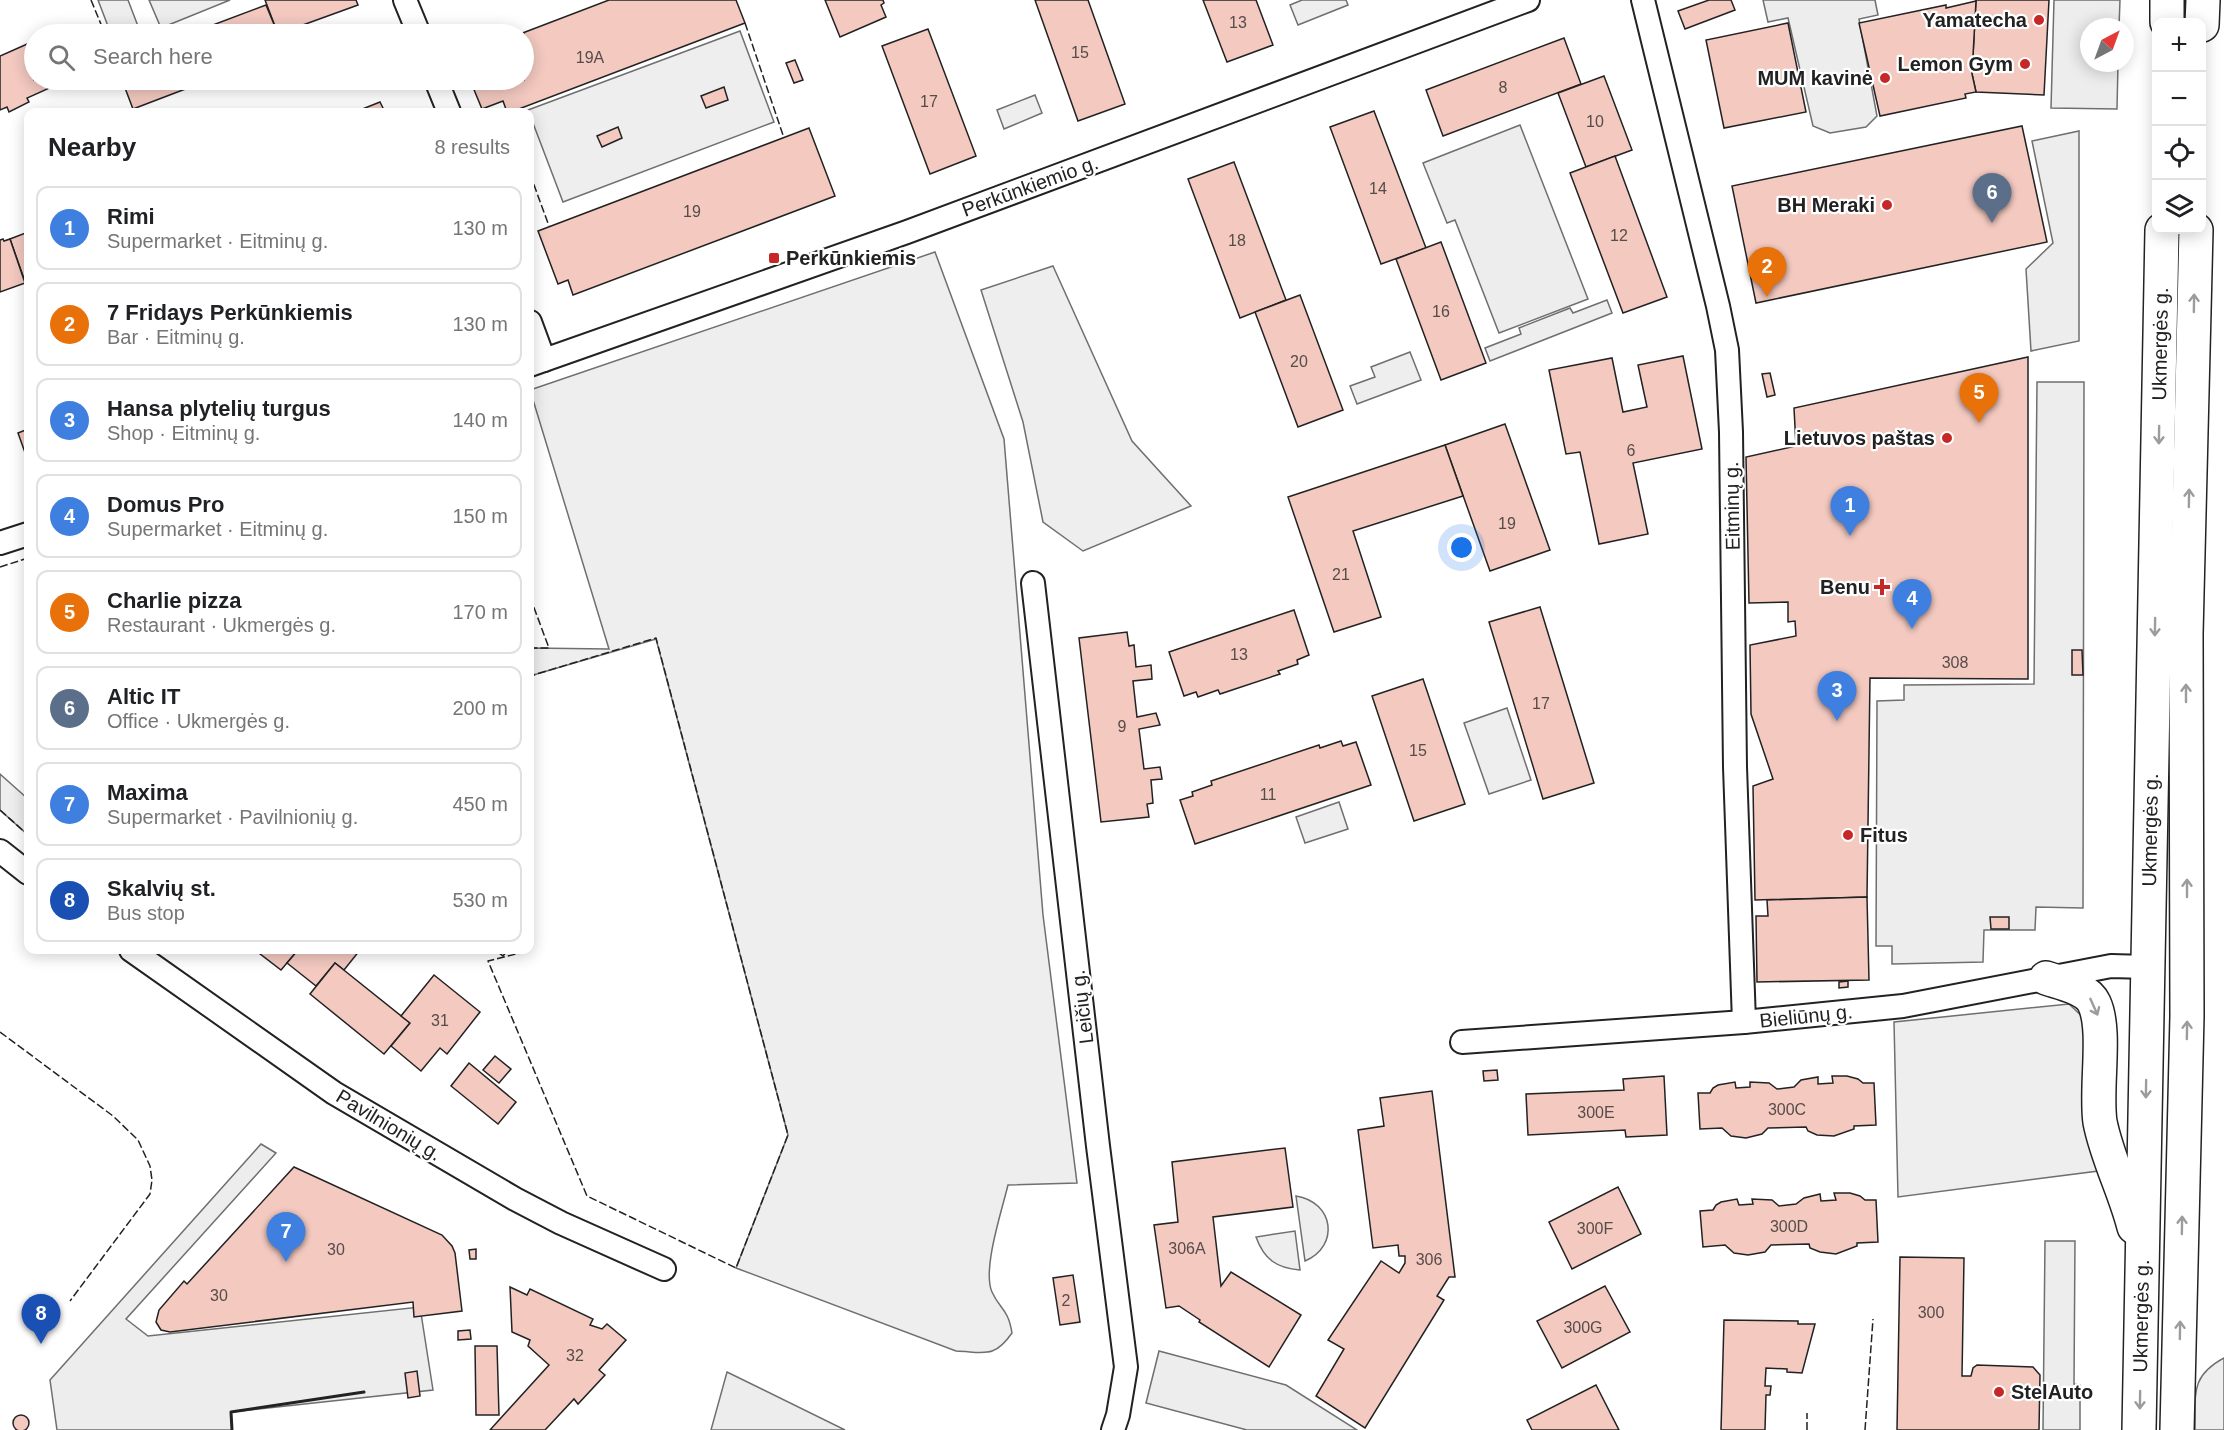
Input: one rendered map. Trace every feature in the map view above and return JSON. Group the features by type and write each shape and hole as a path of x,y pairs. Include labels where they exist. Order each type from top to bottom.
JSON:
{"highway":[{"path":"2167,18 2168,0"},
{"path":"2202,18 2203,0"},
{"name":"Ukmergės g.","path":"2139,1430 2146,967 2162,234"},
{"name":"Ukmergės g.","path":"2177,1430 2187,953 2186,634 2196,234"},
{"path":"2146,967 2187,953"},
{"path":"2046,978 2083,992 2093,1000 2098,1014 2097,1098 2101,1123 2106,1145 2127,1199 2142,1257"}],"street":[{"path":"405,0 415,24"},
{"name":"Perkūnkiemio g.","path":"537,363 907,232 1528,0"},
{"name":"Eitminų g.","path":"1643,0 1727,350 1731,432 1736,767 1744,1022"},
{"path":"440,90 447,108"},
{"path":"534,345 537,363"},
{"path":"0,543 24,535"},
{"name":"Leičių g.","path":"1034,583 1095,1124 1126,1367 1118,1415 1113,1430"},
{"path":"0,850 24,871"},
{"path":"0,865 24,874"},
{"name":"Pavilnionių g.","path":"137,954 334,1093 515,1199 561,1223 664,1269"},
{"name":"Bieliūnų g.","path":"1462,1042 1744,1022 1903,1006 2111,966 2146,967"}],"shaded area":[{"path":"98,0 128,0 137,24 107,24"},
{"path":"149,0 230,0 171,24 159,24"},
{"path":"1302,0 1346,0 1348,5 1298,25 1290,5"},
{"path":"1763,0 1875,0 1878,15 1859,19 1877,116 1866,127 1830,133 1813,126 1788,18 1768,22"},
{"path":"2054,0 2120,0 2119,18 2080,18 2080,72 2118,72 2117,109 2051,108"},
{"path":"740,31 774,122 563,202 534,126 533,108"},
{"path":"1035,95 1042,113 1004,129 997,110"},
{"path":"1520,125 1588,299 1499,333 1455,220 1447,223 1423,163"},
{"path":"2079,131 2079,341 2031,351 2026,269 2053,243 2032,141"},
{"path":"935,252 1004,439 1043,915 1077,1183 1008,1185 989,1270 992,1292 1006,1314 1012,1333 1000,1347 994,1350 981,1353 956,1351 736,1268 788,1135 656,639 534,675 534,648 609,649 534,403 534,389"},
{"path":"1053,266 1132,441 1191,506 1083,551 1043,522 1023,422 981,290"},
{"path":"1607,300 1612,313 1490,361 1485,348 1521,334 1519,328 1570,308 1573,313"},
{"path":"1410,352 1421,380 1357,404 1350,386 1375,377 1371,367"},
{"path":"2037,382 2084,382 2083,908 2036,907 2035,930 1984,930 1983,962 1892,964 1892,946 1876,946 1877,701 1904,700 1904,685 2034,684"},
{"path":"1507,708 1531,780 1489,794 1464,723"},
{"path":"0,774 24,795 24,831 0,810"},
{"path":"1339,802 1348,829 1305,843 1296,817"},
{"path":"2069,1004 2087,1021 2106,1170 1898,1197 1894,1022"},
{"path":"261,1144 276,1153 126,1319 148,1336 420,1307 433,1390 231,1412 232,1430 57,1430 50,1380"},
{"path":"1296,1196 1309,1200 1318,1207 1325,1215 1328,1225 1328,1235 1324,1245 1305,1261"},
{"path":"1295,1231 1300,1270 1284,1267 1272,1261 1259,1245 1256,1237"},
{"path":"2045,1241 2075,1241 2074,1384 2080,1385 2080,1430 2043,1430"},
{"path":"1159,1351 1286,1385 1357,1430 1247,1430 1146,1403"},
{"path":"2224,1358 2224,1430 2195,1430 2195,1397 2200,1380 2205,1372"},
{"path":"727,1372 845,1430 711,1430"}],"building":[{"path":"265,0 356,0 358,5 306,24 274,24"},
{"path":"609,0 736,0 745,23 522,108 506,108 503,101 482,108 474,90 534,90 534,29"},
{"path":"825,0 883,0 884,3 881,5 886,17 840,37"},
{"path":"1035,0 1088,0 1125,104 1078,121"},
{"path":"1203,0 1256,0 1273,45 1227,62"},
{"path":"1709,0 1731,0 1735,10 1685,29 1678,11"},
{"path":"1976,0 2049,0 2044,95 1976,92 1972,74"},
{"path":"1976,1 1972,74 1976,92 1965,94 1966,98 1880,116 1859,23"},
{"path":"266,5 274,24 216,24"},
{"path":"1788,23 1806,112 1724,128 1706,40"},
{"path":"928,29 976,156 930,174 882,46"},
{"path":"1564,38 1581,84 1443,136 1426,90"},
{"path":"24,45 24,90 45,90 27,98 29,102 9,112 7,107 0,110 0,56"},
{"path":"795,60 803,80 794,83 786,63"},
{"path":"1604,76 1632,150 1586,167 1558,93"},
{"path":"724,87 728,100 706,108 701,96"},
{"path":"126,90 183,90 136,108 133,108"},
{"path":"380,102 383,108 365,108"},
{"path":"1374,111 1426,248 1381,264 1330,127"},
{"name":"BH Meraki","path":"2022,126 2047,242 1756,303 1732,186"},
{"path":"618,127 622,138 602,147 597,136"},
{"path":"809,128 835,196 573,295 568,280 558,284 538,231"},
{"path":"1615,156 1667,297 1623,313 1570,173"},
{"path":"1234,162 1286,300 1240,318 1188,179"},
{"path":"24,234 24,279 10,239"},
{"path":"10,239 24,283 0,292 0,240"},
{"path":"1441,242 1486,363 1441,380 1396,259"},
{"path":"1300,295 1343,410 1298,427 1255,312"},
{"path":"1683,356 1702,449 1633,463 1648,534 1599,544 1580,452 1566,454 1549,370 1612,358 1623,412 1647,407 1638,365"},
{"path":"2028,357 2028,679 1870,678 1867,897 1755,900 1753,786 1773,779 1751,714 1750,645 1796,636 1795,621 1788,622 1788,602 1749,603 1746,457 1796,446 1794,408"},
{"path":"1770,373 1775,395 1767,397 1762,374"},
{"path":"1505,424 1550,550 1490,571 1445,445"},
{"path":"24,431 24,450 18,433"},
{"path":"1445,445 1463,496 1353,531 1381,617 1334,632 1288,497"},
{"path":"1540,607 1594,783 1543,799 1489,622"},
{"path":"1294,610 1309,655 1297,660 1298,664 1278,671 1280,674 1220,694 1218,690 1198,697 1196,692 1184,696 1169,652"},
{"path":"1127,632 1129,646 1134,645 1136,667 1151,665 1152,679 1133,681 1137,717 1156,713 1160,725 1139,729 1144,769 1160,767 1162,779 1151,780 1153,803 1147,804 1149,817 1101,822 1079,638"},
{"path":"2072,650 2082,650 2083,675 2072,675"},
{"path":"1423,679 1465,804 1414,821 1372,696"},
{"path":"1341,741 1343,746 1356,742 1371,785 1195,844 1180,800 1193,796 1192,792 1212,785 1211,781 1319,745 1320,748"},
{"path":"1867,897 1869,980 1757,982 1756,916 1768,916 1767,900"},
{"path":"1990,917 2009,917 2009,929 1991,929"},
{"path":"260,954 295,954 281,970"},
{"path":"295,954 357,954 344,970 335,963 316,986 287,963"},
{"path":"335,963 410,1023 384,1054 310,994"},
{"path":"434,975 480,1012 447,1054 440,1048 421,1071 391,1046 410,1023 401,1016"},
{"path":"1848,981 1848,987 1839,988 1839,982"},
{"path":"495,1056 511,1069 499,1083 483,1070"},
{"path":"469,1063 516,1102 498,1124 451,1086"},
{"path":"1497,1070 1498,1080 1484,1081 1483,1071"},
{"path":"1664,1076 1667,1135 1626,1137 1625,1130 1528,1135 1526,1094 1624,1090 1623,1079"},
{"path":"1832,1076 1847,1076 1863,1083 1874,1083 1876,1125 1854,1126 1854,1129 1834,1136 1817,1135 1808,1131 1806,1127 1768,1128 1762,1134 1746,1138 1731,1136 1722,1128 1700,1129 1698,1093 1710,1093 1718,1085 1735,1082 1736,1088 1750,1087 1750,1082 1769,1083 1777,1089 1794,1087 1801,1080 1818,1077 1818,1084 1833,1083"},
{"path":"1432,1091 1455,1277 1449,1277 1437,1296 1444,1300 1365,1428 1316,1396 1344,1349 1328,1340 1381,1261 1399,1273 1405,1263 1405,1256 1399,1256 1398,1245 1373,1248 1358,1130 1384,1126 1380,1098"},
{"path":"1285,1148 1293,1207 1213,1217 1221,1286 1231,1272 1301,1315 1269,1367 1199,1322 1200,1320 1179,1306 1166,1308 1154,1225 1178,1222 1172,1162"},
{"path":"294,1167 442,1235 455,1253 462,1311 414,1317 413,1302 170,1332 161,1330 156,1322 159,1310 184,1281 187,1284"},
{"path":"1618,1187 1641,1234 1572,1269 1549,1222"},
{"path":"1834,1193 1850,1193 1865,1200 1876,1200 1878,1242 1857,1243 1857,1246 1836,1254 1820,1252 1810,1248 1809,1244 1771,1245 1765,1252 1748,1255 1734,1253 1725,1245 1703,1247 1700,1211 1713,1210 1721,1202 1737,1199 1739,1205 1753,1204 1752,1199 1772,1200 1779,1206 1796,1204 1804,1198 1820,1194 1821,1201 1836,1200"},
{"path":"476,1249 476,1259 470,1259 469,1250"},
{"path":"1900,1257 1964,1258 1962,1376 1971,1376 1973,1368 1977,1365 2033,1367 2040,1375 2039,1430 1897,1430"},
{"path":"1073,1275 1080,1322 1060,1325 1053,1278"},
{"path":"1605,1286 1630,1332 1562,1368 1537,1321"},
{"path":"510,1287 527,1295 530,1289 593,1319 590,1325 602,1329 607,1324 626,1340 599,1370 605,1375 578,1404 574,1399 545,1430 490,1430 549,1365 528,1346 530,1340 512,1332"},
{"path":"1724,1320 1798,1321 1798,1324 1815,1324 1802,1373 1787,1372 1787,1369 1766,1368 1765,1386 1771,1386 1770,1395 1766,1395 1765,1430 1721,1430"},
{"path":"470,1330 471,1339 458,1340 458,1331"},
{"path":"475,1346 497,1346 499,1415 476,1415"},
{"path":"417,1371 420,1396 408,1398 405,1373"},
{"path":"1596,1385 1619,1430 1532,1430 1527,1420"},
{"path":"18,1415 24,1415 29,1423 27,1429 18,1431 13,1426 13,1420"}],"fence":[{"path":"91,0 101,24"},
{"path":"745,23 784,138"},
{"path":"534,185 549,226"},
{"path":"0,567 24,559"},
{"path":"534,608 549,648 534,648"},
{"path":"516,954 488,961 587,1196 736,1268 788,1135 656,638 534,675"},
{"path":"0,810 24,831"},
{"path":"0,1032 113,1116 138,1140 150,1166 152,1180 150,1194 70,1301"},
{"path":"1865,1430 1873,1319"},
{"path":"1807,1413 1807,1430"}],"wall":[{"path":"232,1430 231,1412 364,1392"}],"place":[{"name":"Yamatecha","path":"2039,20"},
{"name":"Lemon Gym","path":"2025,64"},
{"name":"MUM kavinė","path":"1885,78"},
{"name":"BH Meraki","path":"1887,205"},
{"name":"Altic IT","path":"1992,223"},
{"name":"Perkūnkiemis","path":"774,258"},
{"name":"7 Fridays Perkūnkiemis","path":"1767,297"},
{"name":"Charlie pizza","path":"1979,423"},
{"name":"Lietuvos paštas","path":"1947,438"},
{"name":"Rimi","path":"1850,536"},
{"name":"Benu","path":"1882,587"},
{"name":"Domus Pro","path":"1912,629"},
{"name":"Hansa plytelių turgus","path":"1837,721"},
{"name":"Fitus","path":"1848,835"},
{"name":"Maxima","path":"286,1262"},
{"name":"Skalvių st.","path":"41,1344"},
{"name":"StelAuto","path":"1999,1392"}]}
